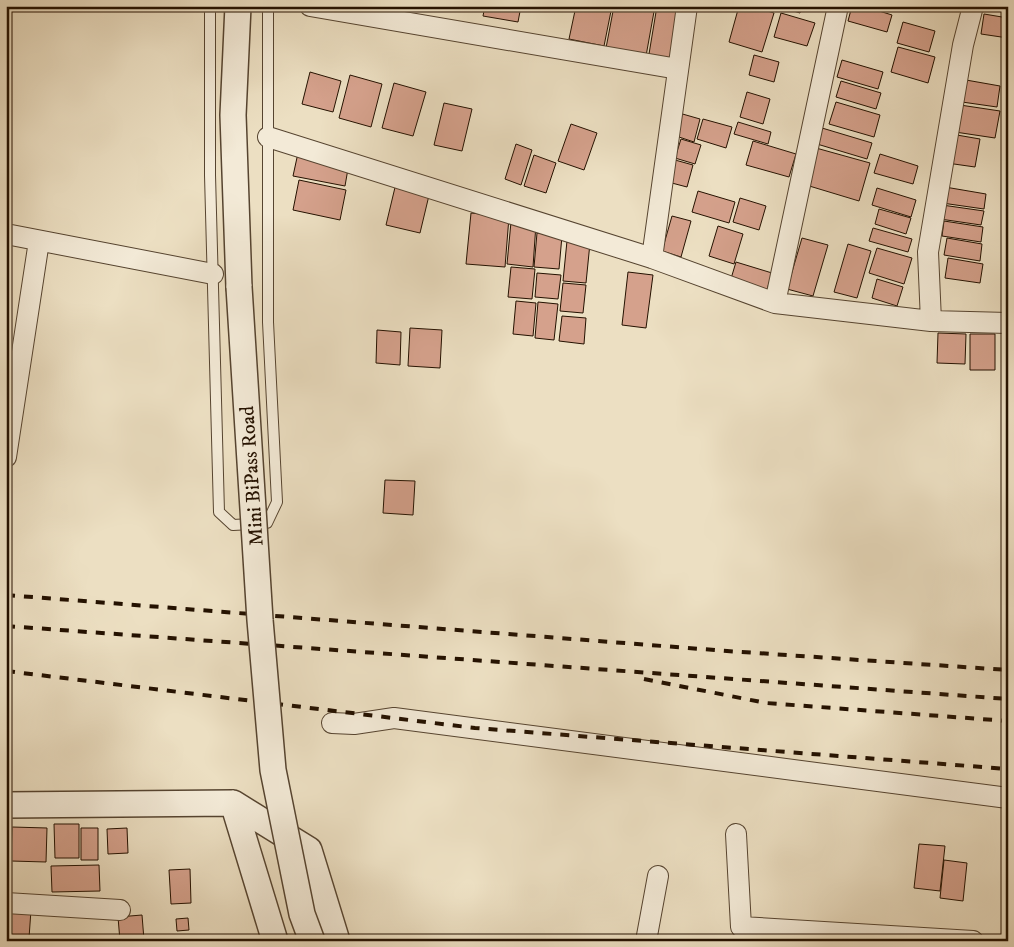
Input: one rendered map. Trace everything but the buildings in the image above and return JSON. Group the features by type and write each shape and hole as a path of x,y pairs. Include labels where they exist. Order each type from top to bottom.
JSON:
{"street":[{"name":"Mini BiPass Road","path":"238,6 233,116 239,287 261,629 273,770 302,914 312,941"},
{"path":"310,6 678,69"},
{"path":"652,258 687,6"},
{"path":"775,303 838,6"},
{"path":"931,321 928,252 963,45 973,6"},
{"path":"268,137 652,258 775,303 931,321 1008,323"},
{"path":"6,234 213,274"},
{"path":"6,457 39,241"},
{"path":"332,723 354,724 394,718 1008,798"},
{"path":"233,803 274,941"},
{"path":"6,805 233,803 309,850 337,941"},
{"path":"736,834 741,927 974,941"},
{"path":"646,941 658,876"},
{"path":"6,902 120,910"}],"lane":[{"path":"210,6 213,274 219,512 233,525 267,523 277,502 268,322 268,6"}],"railway":[{"path":"6,595 727,651 1008,670"},
{"path":"6,626 1008,699"},
{"path":"6,671 475,728 1008,769"},
{"path":"644,679 766,703 1008,721"}]}
